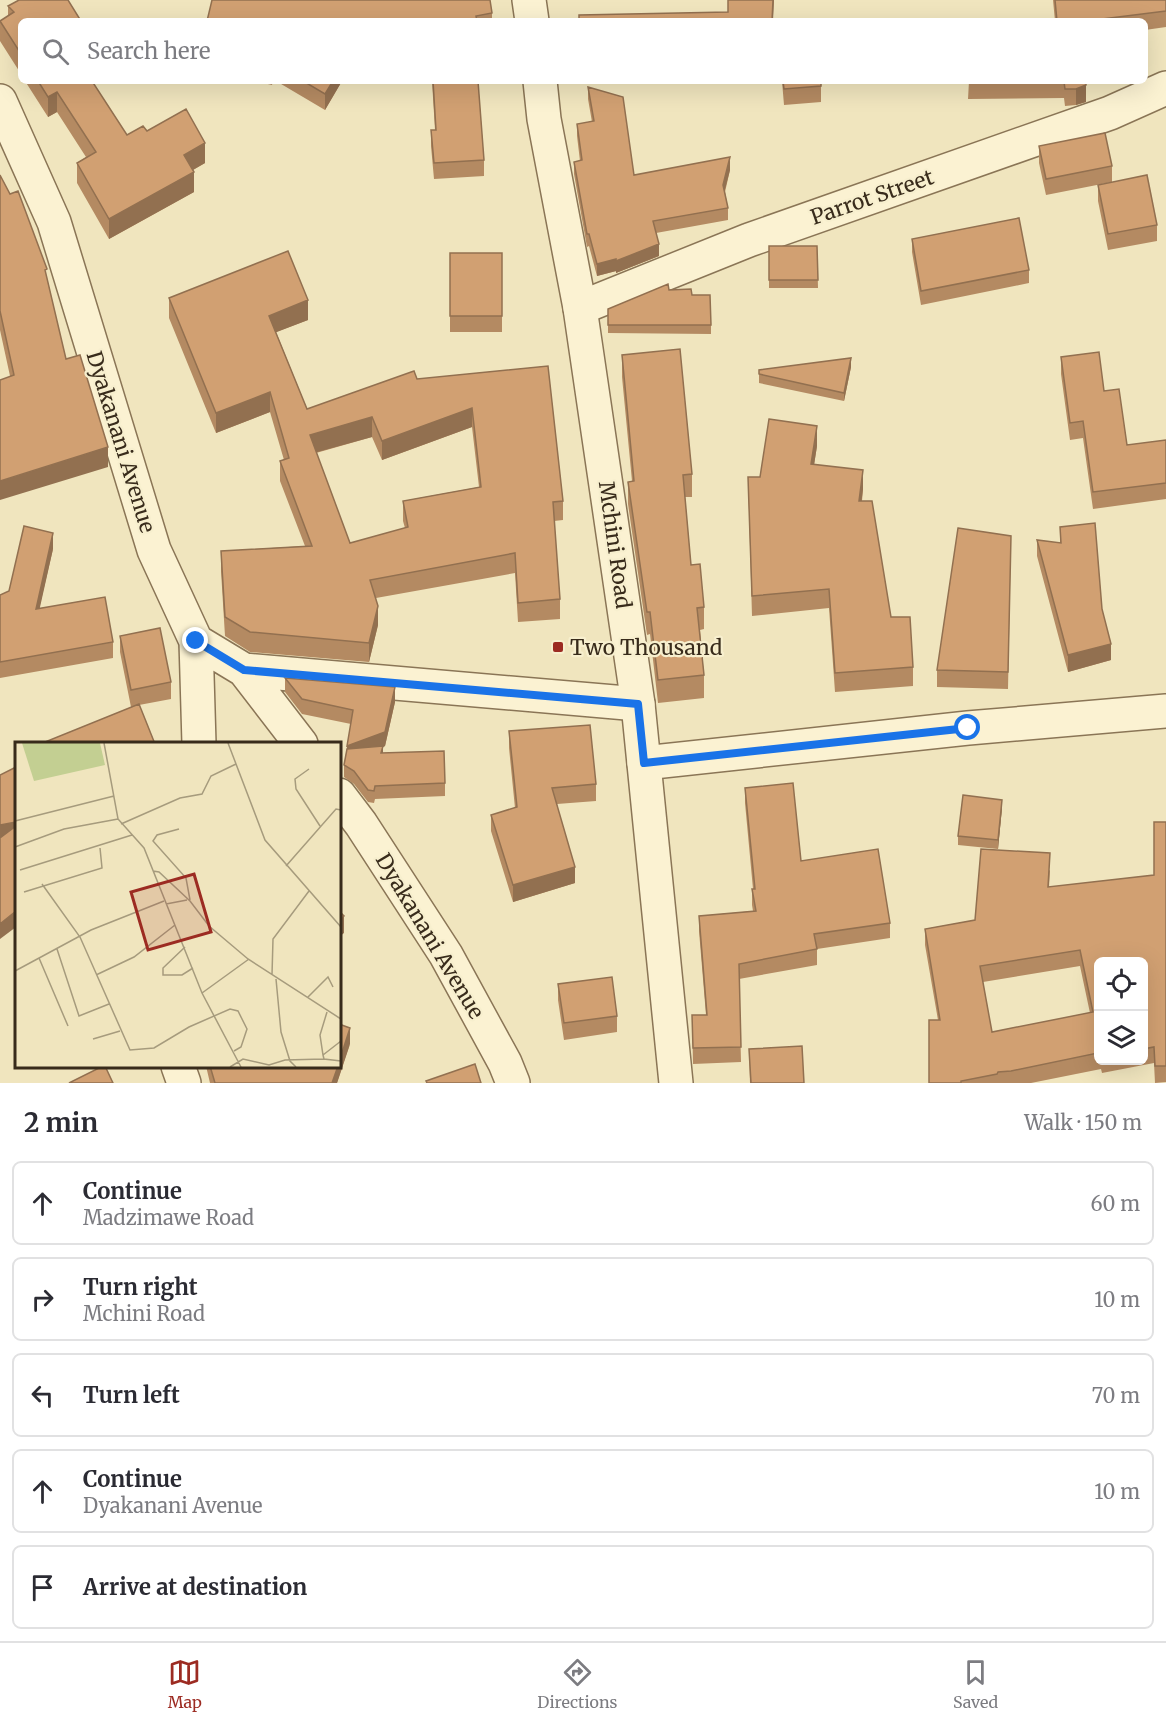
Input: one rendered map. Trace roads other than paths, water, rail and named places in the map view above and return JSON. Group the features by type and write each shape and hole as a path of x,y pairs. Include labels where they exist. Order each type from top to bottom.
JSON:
{"street":[{"path":"529,0 532,18"},
{"name":"Mchini Road","path":"540,84 544,119 580,308 638,704 676,1083"},
{"name":"Parrot Street","path":"580,308 748,240 1110,113 1166,88"},
{"name":"Dyakanani Avenue","path":"0,101 54,222 154,550 196,641"},
{"path":"196,641 244,670 299,742"},
{"path":"196,641 199,742"},
{"path":"244,670 638,704"},
{"path":"644,763 968,728 1166,711"},
{"name":"Dyakanani Avenue","path":"340,796 361,824 446,955 505,1063 513,1083"},
{"path":"179,1068 184,1083"}],"place":[{"name":"Two Thousand","path":"558,647"}]}
